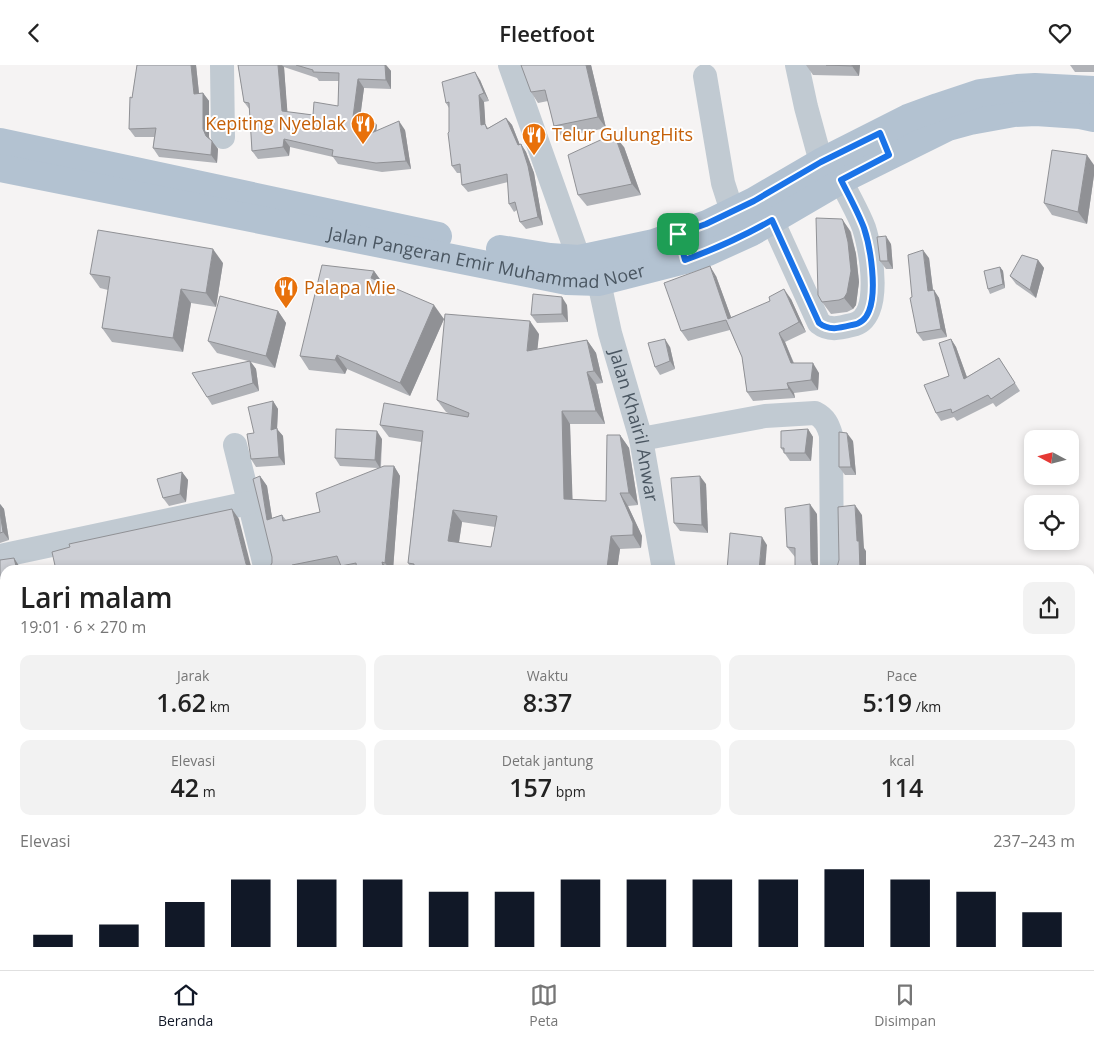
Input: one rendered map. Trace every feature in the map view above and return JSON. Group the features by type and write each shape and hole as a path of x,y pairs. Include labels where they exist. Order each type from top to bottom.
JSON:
{"main road":[{"name":"Jalan Pangeran Emir Muhammad Noer","path":"488,256 578,259 654,243 708,252 752,232 841,180 884,144 908,118 980,93 1035,87 1094,91"},
{"name":"Jalan Pangeran Emir Muhammad Noer","path":"0,168 275,212 488,256 567,281 599,282 681,247 706,224 754,201 821,162 994,116 1036,112 1093,114"},
{"name":"Jalan Pangeran Emir Muhammad Noer","path":"0,142 275,212"}],"street":[{"path":"222,65 223,137"},
{"path":"510,65 578,259"},
{"path":"797,65 821,162"},
{"path":"705,76 723,183 732,211"},
{"path":"772,220 819,323 824,327 834,328 855,325 864,319 869,311 872,295 870,256 864,229 841,180"},
{"name":"Jalan Khairil Anwar","path":"599,282 610,333 641,439 663,565"},
{"path":"641,439 765,416 816,413 828,425 831,435 832,565"},
{"path":"235,445 265,565"},
{"path":"0,556 249,503"}],"building":[{"path":"137,65 191,65 194,94 203,93 203,129 206,136 212,141 211,155 153,148 156,128 129,129 130,97 132,98"},
{"path":"238,65 278,65 282,111 313,115 314,102 338,106 339,73 313,72 313,70 296,65 385,65 386,80 358,79 353,117 371,117 369,134 399,121 406,161 376,163 332,156 333,150 284,139 283,147 252,151 249,103 244,102"},
{"path":"521,65 586,65 598,117 554,126 545,90 531,92"},
{"path":"475,72 484,93 479,95 481,125 485,124 487,129 506,118 518,145 521,144 528,166 538,217 520,222 515,202 509,204 507,174 462,185 460,164 452,166 448,133 449,102 446,103 442,82"},
{"path":"609,136 615,136 632,184 578,195 568,155"},
{"path":"1052,150 1087,155 1078,212 1044,203"},
{"path":"816,218 842,219 843,221 848,242 851,271 847,293 844,298 839,300 822,302 818,295"},
{"path":"98,230 213,249 206,293 181,289 173,338 102,328 110,277 90,274"},
{"path":"886,236 888,261 880,261 877,237"},
{"path":"923,250 928,291 934,290 941,329 917,333 910,298 912,297 908,255"},
{"path":"1022,255 1038,260 1030,290 1010,276"},
{"path":"322,265 374,271 371,278 434,305 400,383 337,355 335,360 300,356"},
{"path":"710,266 728,319 770,301 769,297 784,289 799,322 779,333 791,363 813,363 811,380 787,383 789,389 747,392 742,357 726,320 681,331 664,283"},
{"path":"1000,267 1003,284 988,289 984,271"},
{"path":"533,294 562,297 562,314 531,315"},
{"path":"220,296 278,311 266,356 208,341"},
{"path":"445,314 530,321 527,351 587,340 594,371 587,372 596,411 562,411 564,499 606,501 607,435 620,435 629,493 620,493 633,523 633,535 611,536 607,565 414,565 408,563 423,431 380,425 384,403 468,417 469,413 437,400","holes":["453,510 497,516 491,547 448,541"]},
{"path":"665,339 670,361 655,367 648,343"},
{"path":"951,339 964,379 999,358 1015,383 991,399 988,395 952,413 951,409 936,413 924,385 949,376 939,343"},
{"path":"250,361 253,383 207,397 192,373"},
{"path":"273,401 271,430 277,428 279,457 251,459 247,434 254,433 248,407"},
{"path":"336,429 377,431 375,460 335,458"},
{"path":"808,429 805,453 784,453 784,448 781,448 781,431"},
{"path":"839,432 847,433 851,467 839,467"},
{"path":"384,466 394,466 385,563 382,562 383,565 356,565 356,563 341,565 337,556 292,565 271,565 272,557 253,479 260,476 267,520 282,515 283,521 320,512 316,493"},
{"path":"182,472 180,494 163,498 157,479"},
{"path":"700,476 702,525 674,523 671,478"},
{"path":"810,504 813,565 795,565 795,548 787,547 785,508"},
{"path":"855,505 860,565 838,565 838,507"},
{"path":"232,509 247,565 55,565 52,552 70,547 69,544"},
{"path":"0,512 3,532 0,533"},
{"path":"730,533 762,537 759,565 727,565"},
{"path":"14,558 16,565 0,565 0,560"}],"place":[{"name":"Kepiting Nyeblak","path":"363,145"},
{"name":"Telur GulungHits","path":"534,156"},
{"name":"Palapa Mie","path":"286,309"}],"route":[{"path":"880,133 889,155 841,180 864,229 870,256 872,295 869,311 864,319 855,325 834,328 824,327 819,323 772,220 752,232 685,260 678,234 706,224 754,201 821,162 880,133"}]}
